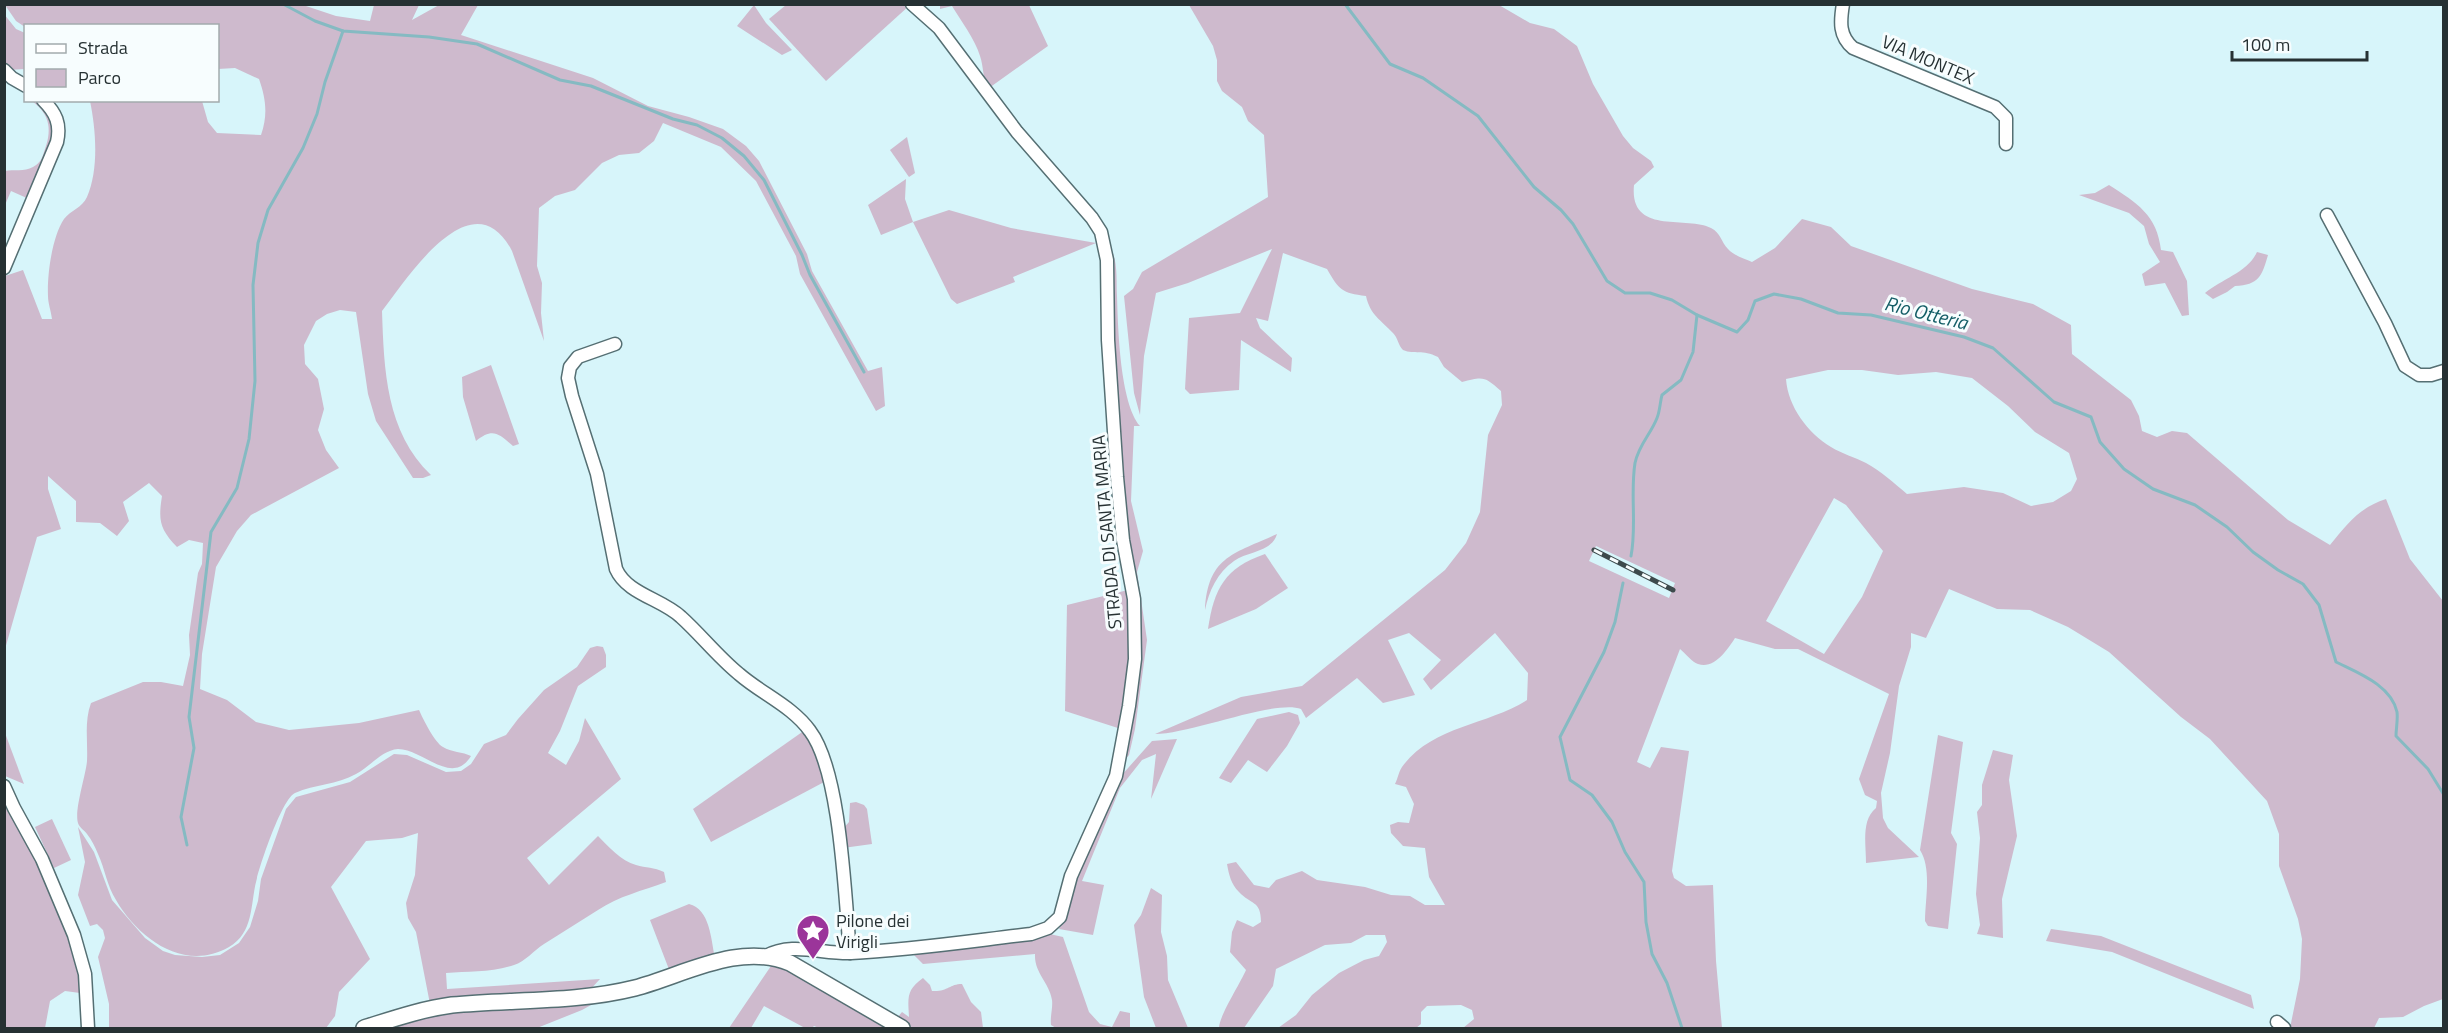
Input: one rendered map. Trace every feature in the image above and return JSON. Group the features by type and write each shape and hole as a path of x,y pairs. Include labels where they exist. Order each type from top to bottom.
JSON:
{"main road":[{"path":"364,1029 443,1006 606,994 636,988 732,958 764,957 776,958 794,965 902,1029"}],"street":[{"name":"STRADA DI SANTA MARIA","path":"764,957 777,950 788,948 850,953 1031,934 1044,930 1056,922 1062,913 1071,876 1116,776 1129,706 1135,659 1134,599 1120,517 1108,340 1107,260 1101,232 1092,218 1017,132 939,28 912,4"},
{"name":"VIA MONTEX","path":"1843,4 1844,40 1853,48 1995,107 2006,118 2006,144"},
{"path":"4,69 12,78 24,85"},
{"path":"4,268 57,142 56,115 45,102"},
{"path":"2327,215 2385,323 2405,366 2419,375 2431,375 2444,370"},
{"path":"615,344 578,357 570,367 568,378 597,474 617,572 628,585 676,613 734,670 784,705 812,733 820,749 833,792 850,953"},
{"path":"4,786 42,859 74,935 85,974 88,1029"}],"green space":[{"path":"300,4 336,16 370,21 374,5 419,5 412,20 439,5 478,5 461,35 593,78 648,106 723,129 746,146 759,161 807,254 812,271 868,371 882,367 885,406 876,411 800,274 796,256 756,181 721,147 663,123 654,141 639,153 619,155 602,163 575,190 555,196 539,208 537,266 542,283 541,313 544,341 512,251 496,231 479,224 461,228 442,240 424,257 382,311 384,355 390,399 396,420 416,458 431,475 413,478 376,421 368,394 356,312 340,310 316,321 304,345 305,364 318,379 324,409 318,430 326,450 339,468 251,515 237,531 216,567 202,654 200,689 227,700 256,722 289,730 359,723 419,710 440,745 471,756 463,765 455,768 437,764 408,751 392,750 349,778 295,793 278,818 267,846 257,878 250,916 243,933 229,947 212,954 195,956 179,954 164,948 137,927 125,914 110,889 95,846 79,824 77,817 87,761 87,724 91,703 143,682 183,686 190,655 189,635 198,573 202,564 203,543 189,540 177,547 167,535 162,524 160,512 162,496 149,483 123,502 129,521 117,536 100,523 76,522 76,501 48,476 48,489 61,529 37,537 5,649 5,276 23,270 42,319 52,319 48,287 53,246 64,219 82,204 91,186 95,162 95,137 90,102 202,102 208,122 217,133 261,135 265,114 263,93 259,79 235,68 219,69 219,24 24,24 24,26 16,21 5,5"},
{"path":"940,4 1029,5 1048,46 989,88 985,81 978,50 971,37 952,6 940,9"},
{"path":"754,5 766,23 792,50 782,55 737,26"},
{"path":"786,5 910,5 826,81 769,19"},
{"path":"1189,5 1499,5 1530,23 1554,29 1577,46 1593,84 1623,136 1633,148 1651,161 1654,167 1634,185 1635,201 1641,211 1650,218 1711,228 1717,232 1730,251 1752,262 1775,248 1802,219 1831,227 1851,246 1972,289 2033,304 2071,325 2072,354 2131,400 2139,416 2142,431 2157,437 2172,431 2187,433 2288,520 2330,545 2361,512 2386,499 2410,559 2443,601 2443,999 2403,1017 2379,1018 2374,1028 2290,1028 2300,979 2302,939 2298,919 2279,866 2279,834 2267,801 2210,739 2181,717 2109,652 2068,627 2030,610 1997,609 1949,589 1926,638 1911,633 1911,647 1899,686 1890,753 1881,793 1883,818 1888,828 1919,857 1866,863 1866,826 1871,813 1876,808 1877,801 1865,795 1859,779 1889,694 1798,649 1775,649 1735,638 1720,657 1704,665 1693,661 1680,649 1637,762 1650,768 1661,747 1689,751 1672,871 1674,878 1686,886 1713,885 1722,1028 1463,1028 1474,1019 1472,1010 1461,1005 1427,1006 1421,1012 1421,1024 1416,1028 1278,1028 1296,1015 1312,995 1339,973 1364,960 1379,956 1387,942 1385,935 1366,935 1351,943 1325,945 1276,969 1273,986 1244,1028 1219,1028 1226,1008 1246,970 1230,952 1232,932 1237,920 1253,927 1261,922 1257,906 1234,886 1227,864 1236,862 1254,885 1269,888 1276,880 1302,871 1317,880 1365,887 1391,895 1410,896 1425,905 1445,905 1429,877 1425,848 1403,846 1391,833 1390,825 1398,822 1409,823 1414,804 1406,787 1395,784 1402,767 1414,753 1428,743 1444,734 1527,700 1528,673 1495,633 1431,690 1423,679 1441,660 1409,633 1388,640 1415,695 1383,703 1357,678 1306,718 1301,709 1289,707 1253,713 1171,733 1155,734 1241,697 1302,686 1445,570 1466,543 1480,512 1488,435 1502,405 1501,391 1484,379 1462,382 1444,367 1438,357 1403,350 1395,335 1373,313 1366,296 1346,292 1335,282 1327,269 1283,253 1268,321 1256,318 1260,328 1292,358 1291,372 1241,340 1239,390 1190,394 1185,389 1189,318 1240,313 1272,249 1188,283 1156,293 1144,356 1140,415 1134,393 1124,296 1133,289 1142,272 1268,197 1264,135 1248,121 1242,107 1222,91 1217,81 1217,60 1213,46","holes":["1828,370 1862,370 1898,375 1936,372 1972,378 2008,406 2035,432 2069,453 2077,479 2071,491 2053,502 2031,506 2003,493 1964,487 1907,494 1872,466 1823,441 1807,427 1795,409 1786,379","1834,498 1846,505 1883,551 1862,597 1824,654 1766,621","1596,546 1675,583 1669,598 1589,561"]},
{"path":"4,14 16,29 24,33 24,69 8,70 5,65"},
{"path":"33,102 42,102 56,127 29,199 11,191 5,205 5,171 30,169 39,162 47,144 48,124"},
{"path":"907,137 915,173 909,177 890,150"},
{"path":"906,179 905,199 913,222 881,235 868,205"},
{"path":"2109,185 2144,211 2155,228 2161,250 2173,252 2187,281 2189,315 2182,316 2165,283 2145,286 2142,274 2160,262 2149,244 2144,226 2129,213 2079,195 2095,193"},
{"path":"949,210 1011,228 1096,243 1013,277 1015,282 957,304 951,299 913,222"},
{"path":"1106,242 1113,254 1116,268 1119,345 1124,383 1133,415 1140,426 1134,426 1131,501 1143,551 1137,572 1147,640 1135,729 1129,755 1123,762 1133,711 1127,537"},
{"path":"2257,252 2268,255 2264,269 2258,278 2249,284 2235,286 2213,299 2205,293 2241,270"},
{"path":"491,365 519,444 513,446 504,438 491,433 476,441 463,397 462,377"},
{"path":"1277,534 1265,548 1234,561 1223,571 1211,589 1205,610 1211,578 1218,567 1236,553"},
{"path":"1265,554 1288,588 1256,609 1208,629 1214,602 1224,581 1240,566"},
{"path":"1128,590 1130,663 1121,729 1065,711 1067,605"},
{"path":"603,647 606,667 578,686 560,731 548,753 566,765 579,741 585,718 621,779 527,858 549,885 598,836 625,860 664,872 666,882 606,905 518,963 488,971 446,973 447,989 600,979 588,992 430,1004 416,932 408,918 406,903 415,875 418,833 402,838 366,841 331,887 370,959 339,992 335,1016 326,1028 109,1028 109,1004 98,957 105,938 103,930 97,924 90,926 78,895 85,862 78,827 94,852 112,900 145,938 163,951 175,955 202,957 220,955 239,943 250,927 258,901 261,879 286,809 296,797 350,782 394,754 407,755 446,772 461,771 471,764 484,744 506,735 544,690 577,667 590,648"},
{"path":"1289,712 1298,715 1300,723 1287,746 1267,772 1248,760 1231,783 1219,778 1257,719"},
{"path":"805,730 811,739 826,781 711,842 693,809"},
{"path":"5,733 24,784 5,776"},
{"path":"1938,735 1963,742 1951,833 1957,844 1948,929 1928,926 1925,921 1927,875 1920,850"},
{"path":"1177,739 1151,799 1156,754 1142,760 1120,788 1082,881 1104,885 1093,935 1059,929 1075,880 1121,776 1152,741"},
{"path":"1993,750 2013,755 2009,780 2017,836 2002,899 2003,938 1977,934 1980,925 1976,894 1980,838 1977,812 1982,805 1982,785"},
{"path":"4,791 51,884 81,975 80,993 65,991 50,1001 45,1028 5,1028"},
{"path":"856,802 867,809 872,844 843,848 841,831 849,822 850,803"},
{"path":"52,819 71,860 54,868 35,827"},
{"path":"1151,888 1162,895 1161,932 1167,956 1168,980 1188,1028 1156,1028 1144,997 1134,925 1141,915"},
{"path":"689,904 696,907 705,918 711,934 715,958 670,972 650,920"},
{"path":"2051,929 2101,936 2251,995 2254,1009 2112,952 2046,941"},
{"path":"1045,933 1063,937 1089,1012 1100,1024 1112,1027 1120,1011 1130,1013 1130,1028 1056,1028 1051,1025 1052,1000 1037,967 1035,954 923,964 911,952"},
{"path":"773,963 785,966 892,1028 819,1028 814,1026 805,1028 764,1006 751,1028 729,1028"},
{"path":"923,978 932,991 962,984 971,1002 981,1012 983,1028 913,1028 897,1018 902,1012 909,1017 909,995 914,986"},
{"path":"602,999 582,1010 537,1028 377,1028 420,1015"}],"waterway":[{"path":"283,4 315,21 343,31 429,37 477,44 560,80 591,86 673,119 697,125 722,138 744,156 764,180 810,275 864,372"},
{"name":"Rio Otteria","path":"1345,4 1390,64 1423,78 1478,116 1534,187 1561,210 1573,224 1607,281 1625,293 1650,293 1672,300 1697,315 1737,332 1748,320 1755,301 1774,294 1801,299 1838,313 1871,315 1964,337 1993,348 2054,402 2091,417 2100,442 2124,469 2153,489 2195,505 2227,527 2253,552 2303,584 2319,605 2336,662 2372,681 2388,694 2397,712 2396,736 2428,769 2444,795"},
{"path":"187,845 181,817 194,748 189,717 211,532 237,488 249,439 255,381 253,285 258,243 268,210 303,148 317,114 325,82 343,31"},
{"path":"1631,556 1635,463 1639,450 1657,418 1662,395 1681,380 1693,352 1697,315"},
{"path":"1623,583 1615,622 1604,652 1560,737 1570,780 1592,795 1612,822 1625,852 1644,882 1646,922 1652,954 1667,983 1682,1028"}],"railway":[{"path":"1594,550 1673,590"}],"place":[{"name":"Pilone dei Virigli","path":"813,960"}]}
